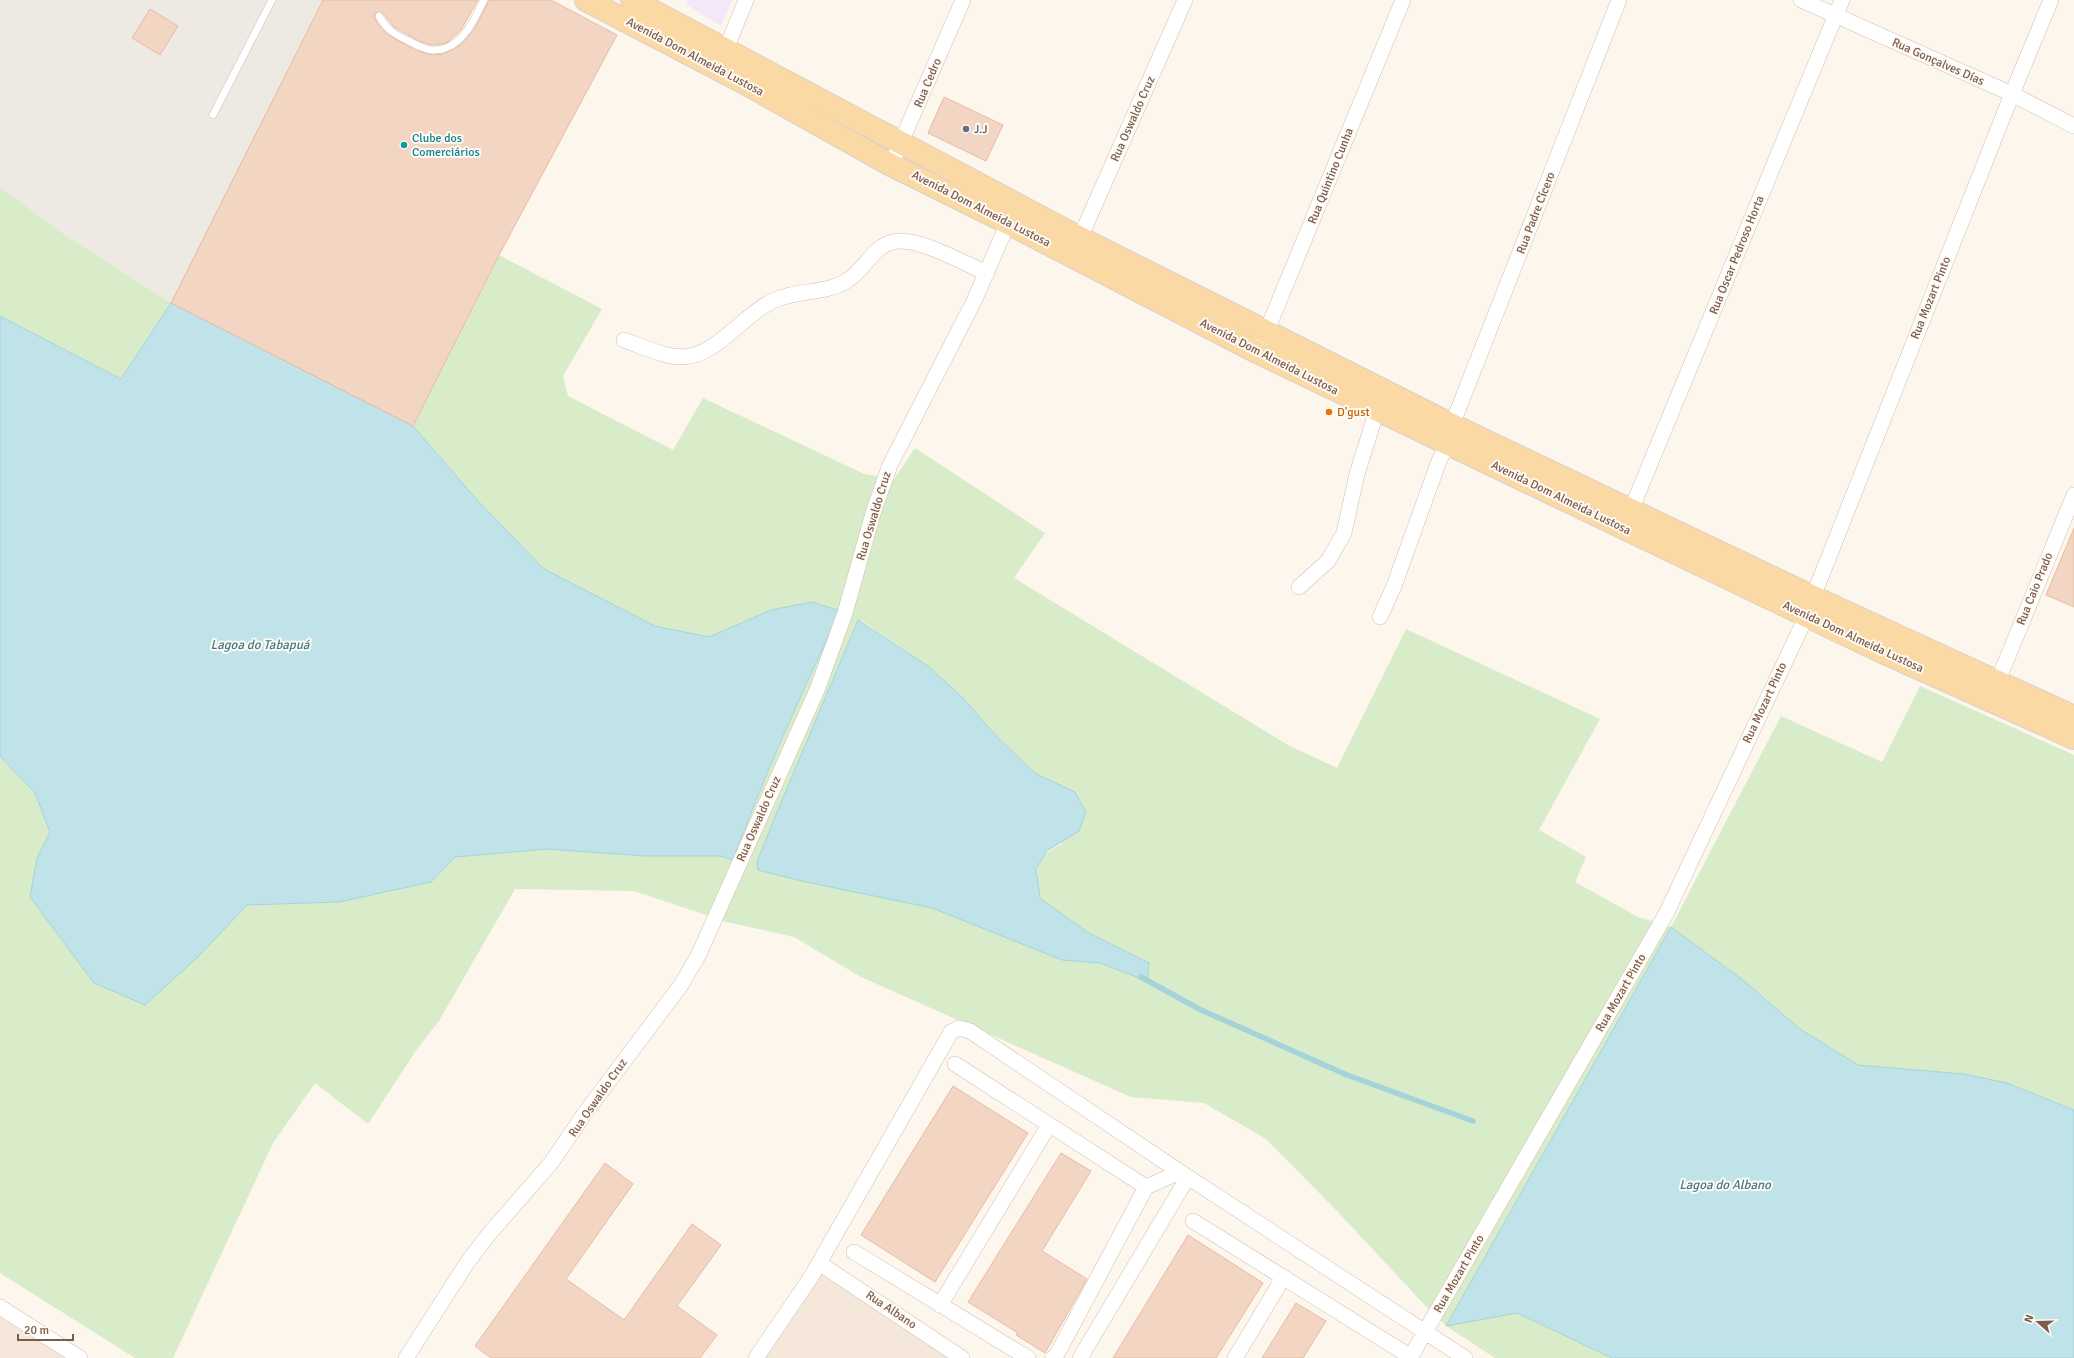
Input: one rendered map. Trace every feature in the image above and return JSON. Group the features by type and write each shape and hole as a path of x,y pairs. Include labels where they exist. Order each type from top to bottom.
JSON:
{"main road":[{"name":"Avenida Dom Almeida Lustosa","path":"586,0 743,82 891,165 1008,223 1257,352 1378,410 1450,434 1632,510 1810,606"},
{"name":"Avenida Dom Almeida Lustosa","path":"632,0 1080,238 1267,332 1450,434 1878,639 2074,738"},
{"name":"Avenida Dom Almeida Lustosa","path":"1878,639 1997,683 2074,717"}],"street":[{"path":"726,49 746,0"},
{"name":"Rua Cedro","path":"891,165 902,144 963,0"},
{"name":"Rua Oswaldo Cruz","path":"1080,238 1185,0"},
{"name":"Rua Quintino Cunha","path":"1257,352 1267,332 1403,0"},
{"name":"Rua Padre Cícero","path":"1380,617 1394,586 1439,461 1619,0"},
{"name":"Rua Gonçalves Días","path":"1801,0 1835,17 2012,94 2074,126"},
{"name":"Rua Oscar Pedroso Horta","path":"1632,510 1842,0"},
{"name":"Rua Mozart Pinto","path":"1411,1357 1666,914 1810,606 2012,94 2051,0"},
{"name":"Rua Oswaldo Cruz","path":"406,1358 467,1263 489,1234 551,1163 585,1113 681,985 698,956 817,690 846,613 874,510 890,465 931,388 986,273 1008,223"},
{"path":"624,340 666,355 682,358 700,355 721,341 759,309 774,300 836,286 858,272 875,251 887,243 900,240 919,243 986,273"},
{"path":"1299,587 1328,561 1344,533 1357,474 1378,410"},
{"name":"Rua Caio Prado","path":"1997,683 2074,495"},
{"path":"756,1358 819,1263 952,1032 960,1028 970,1031 1184,1175 1465,1358"},
{"path":"955,1064 1146,1187"},
{"path":"940,1305 1049,1125"},
{"path":"1053,1358 1056,1356 1146,1187 1184,1175"},
{"path":"1080,1358 1184,1175"},
{"path":"1193,1221 1411,1357"},
{"path":"854,1252 1028,1358"},
{"name":"Rua Albano","path":"819,1263 962,1358"},
{"path":"1235,1358 1283,1278"},
{"path":"0,1307 80,1358"}],"lane":[{"path":"213,115 272,0"},
{"path":"379,16 385,27 403,39 432,50 446,48 465,33 473,22 484,0"}],"shaded area":[{"path":"0,0 323,0 171,303 65,235 0,187"},
{"path":"687,0 732,0 721,26 687,5"},
{"path":"819,1263 962,1358 756,1358"},
{"path":"0,1307 80,1358 0,1358"}],"green space":[{"path":"0,187 65,235 171,303 121,379 0,316"},
{"path":"499,255 602,309 563,376 568,396 673,450 703,398 864,474 894,479 915,448 1045,533 1014,578 1288,745 1337,768 1406,629 1600,719 1539,830 1586,857 1575,882 1638,917 1671,927 1447,1325 1517,1313 1612,1358 1495,1358 1446,1326 1337,1211 1266,1139 1204,1103 1131,1097 861,977 794,937 727,922 634,891 515,889 439,1021 417,1049 368,1124 315,1083 273,1143 173,1358 135,1358 0,1273 0,756 35,793 50,832 37,858 199,956 247,905 339,902 431,882 455,857 546,849 646,856 720,856 733,859 770,765 840,612 771,610 709,637 655,626 544,569 477,500 413,426","holes":["862,621 928,666 963,698 998,738 1036,774 1075,792 1062,844 1052,849 1045,855 1038,866 1037,872 1040,899 1087,932 1149,963 1147,980 1100,963 1062,960 932,908 806,882 757,862 853,631"]},
{"path":"1920,686 2074,755 2074,1110 2007,1083 1964,1074 1858,1065 1800,1029 1743,980 1671,927 1781,716 1882,762"}],"water":[{"name":"Lagoa do Tabapuá","path":"171,303 413,426 477,500 544,569 655,626 709,637 771,610 812,602 840,611 770,765 733,860 720,856 646,856 546,849 455,857 431,882 339,902 247,905 199,956 145,1005 94,983 30,897 37,858 50,832 35,793 0,756 0,316 121,379"},
{"path":"858,620 928,666 963,698 998,738 1036,774 1075,792 1086,812 1079,831 1047,851 1036,869 1040,898 1087,932 1149,963 1147,981 1100,963 1062,960 932,908 806,882 758,870 757,862 772,824"},
{"name":"Lagoa do Albano","path":"1671,927 1743,980 1800,1029 1858,1065 1964,1074 2007,1083 2074,1110 2074,1358 1612,1358 1517,1313 1446,1326"}],"building":[{"name":"Clube dos Comerciários","path":"323,0 478,0 461,30 448,42 441,44 432,45 419,41 394,27 382,12 375,13 374,16 377,23 388,35 415,50 431,55 444,54 462,44 475,28 489,0 551,0 617,35 499,255 413,426 171,303"},
{"path":"150,9 178,26 160,55 132,38"},
{"name":"J.J","path":"944,97 1003,125 986,161 928,133"},
{"path":"2074,528 2074,607 2046,595"},
{"path":"953,1086 1028,1133 935,1282 861,1235"},
{"path":"1061,1153 1091,1171 1042,1251 1087,1279 1045,1353 1016,1335 1018,1333 968,1302"},
{"path":"605,1163 633,1184 566,1279 624,1320 692,1224 721,1245 677,1306 717,1335 700,1358 491,1358 475,1346"},
{"path":"1188,1235 1263,1283 1216,1358 1113,1358"},
{"path":"1296,1303 1326,1321 1303,1358 1262,1358"}],"waterway":[{"path":"1141,977 1199,1009 1347,1075 1473,1121"}],"place":[{"name":"J.J","path":"966,129"},
{"name":"Clube dos Comerciários","path":"404,145"},
{"name":"D'gust","path":"1329,412"}]}
